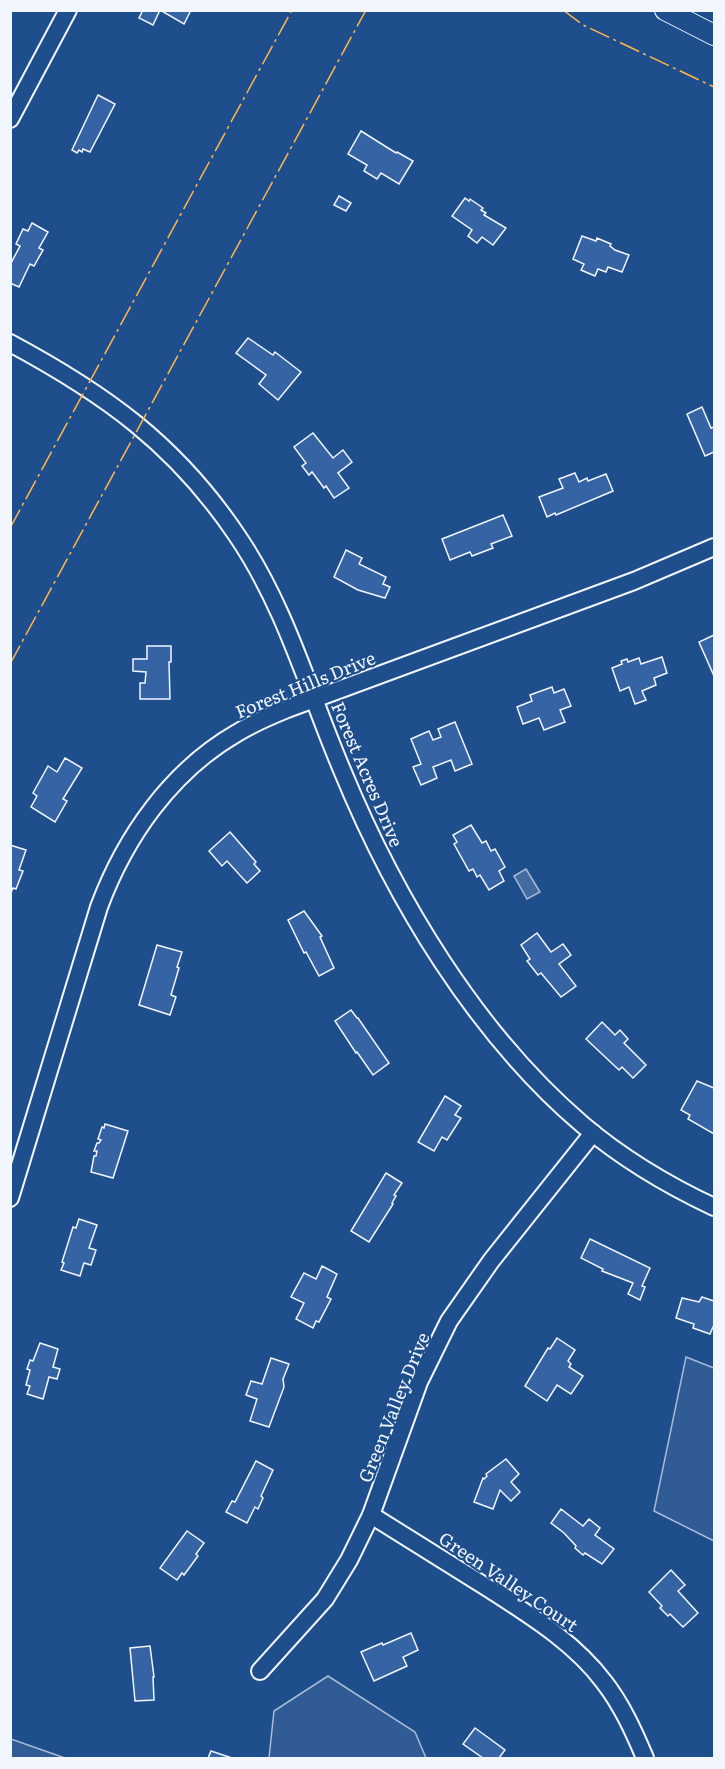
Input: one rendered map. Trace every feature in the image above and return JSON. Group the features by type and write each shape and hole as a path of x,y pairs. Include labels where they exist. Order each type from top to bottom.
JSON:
{"main road":[{"path":"665,10 714,34"}],"street":[{"path":"10,119 68,10"},
{"name":"Forest Acres Drive","path":"10,343 68,374 111,403 161,444 202,488 236,533 265,581 297,651 342,772 368,830 434,947 501,1041 549,1093 593,1133 654,1176 714,1207"},
{"name":"Forest Hills Drive","path":"10,1198 99,907 121,855 150,812 171,788 213,750 257,722 624,585 714,547"},
{"name":"Green Valley Drive","path":"260,1671 325,1599 349,1560 370,1515 419,1382 449,1322 490,1261 593,1133"},
{"name":"Green Valley Court","path":"370,1515 508,1601 577,1652 598,1674 616,1700 645,1758"}],"shaded area":[{"path":"526,869 540,892 527,899 514,876"},
{"path":"686,1357 714,1368 714,1541 654,1511"},
{"path":"328,1676 415,1732 426,1758 269,1758 274,1711"},
{"path":"11,1739 65,1758 11,1758"}],"building":[{"path":"143,10 160,10 153,25 139,18"},
{"path":"160,10 187,10 190,12 184,24"},
{"path":"98,95 115,104 90,152 83,149 82,152 79,150 77,153 72,150"},
{"path":"361,131 413,161 399,184 381,173 377,179 364,171 367,165 348,154"},
{"path":"339,196 351,203 346,211 334,205"},
{"path":"465,198 483,208 481,210 486,213 484,215 506,228 493,245 482,237 477,243 468,236 472,230 452,216"},
{"path":"32,223 48,232 39,248 43,250 34,266 30,264 19,287 10,283 10,265 20,246 16,244 23,229 28,231"},
{"path":"582,236 596,241 597,238 611,244 610,246 615,250 629,255 622,272 608,267 606,272 598,269 595,276 581,270 584,264 573,259"},
{"path":"248,338 273,355 275,352 301,372 278,400 259,384 266,375 236,353"},
{"path":"702,407 711,428 714,427 714,452 705,456 687,414"},
{"path":"313,433 333,458 343,450 352,462 338,473 349,488 334,498 312,472 309,475 302,466 306,463 294,447"},
{"path":"575,473 579,482 606,474 613,491 547,517 539,497 563,488 559,479"},
{"path":"503,515 512,536 491,544 493,548 472,556 470,552 450,560 442,539"},
{"path":"346,550 362,558 359,564 386,577 383,584 390,587 385,598 358,590 334,577"},
{"path":"714,635 714,676 699,642"},
{"path":"147,646 171,646 170,699 140,699 140,683 145,683 146,672 133,671 133,659 147,659"},
{"path":"662,657 667,673 654,678 656,685 642,691 646,700 635,704 629,687 620,691 612,668 627,659 628,662 639,658 641,664"},
{"path":"552,687 554,693 564,689 571,706 560,710 565,722 544,730 539,718 523,724 517,707 532,701 530,695"},
{"path":"455,722 472,764 455,771 451,760 433,767 437,778 421,785 413,767 421,764 411,739 429,731 433,740 441,737 438,729"},
{"path":"65,758 82,768 63,799 67,801 55,822 31,807 37,796 33,793 48,766 57,772"},
{"path":"471,825 482,843 486,841 491,851 495,849 505,867 499,871 504,881 489,890 480,875 477,877 473,869 469,871 454,844 457,842 453,835"},
{"path":"230,832 256,862 254,864 260,871 247,883 227,861 222,866 209,851"},
{"path":"10,845 26,850 19,870 23,871 16,889 13,888 10,895"},
{"path":"304,911 322,936 320,937 334,968 319,976 306,952 304,953 288,920"},
{"path":"537,933 551,952 563,944 571,955 559,964 576,986 561,997 541,973 538,975 527,961 530,959 521,945"},
{"path":"157,945 182,952 171,995 176,997 170,1015 139,1005"},
{"path":"351,1010 389,1063 373,1075 335,1021"},
{"path":"602,1022 615,1035 620,1030 628,1039 624,1043 646,1065 633,1078 622,1067 619,1070 586,1039"},
{"path":"697,1081 714,1088 714,1134 688,1119 690,1115 681,1110"},
{"path":"445,1096 461,1106 455,1115 461,1118 447,1140 442,1137 434,1151 418,1142"},
{"path":"105,1124 128,1131 113,1178 91,1172 97,1151 94,1151 101,1140 98,1139"},
{"path":"386,1173 402,1183 394,1195 396,1196 393,1204 369,1242 351,1231"},
{"path":"79,1219 97,1225 89,1248 96,1250 91,1265 84,1263 80,1276 61,1270 73,1227 76,1228"},
{"path":"590,1239 650,1268 642,1286 645,1287 640,1300 628,1294 633,1283 602,1271 603,1269 581,1258"},
{"path":"322,1266 337,1274 327,1297 331,1299 319,1322 316,1321 313,1328 296,1319 304,1303 291,1297 304,1273 316,1279"},
{"path":"702,1297 714,1301 714,1328 710,1334 693,1328 694,1324 676,1318 682,1298 699,1302"},
{"path":"557,1338 575,1350 568,1361 571,1364 569,1367 583,1376 571,1394 557,1385 547,1401 525,1386 548,1348 550,1349"},
{"path":"40,1343 58,1349 53,1367 60,1369 57,1379 49,1377 43,1399 27,1394 30,1386 26,1385 30,1360 33,1361"},
{"path":"271,1358 289,1364 283,1379 284,1387 269,1427 250,1421 257,1399 246,1395 251,1381 262,1384"},
{"path":"506,1459 519,1474 511,1482 520,1492 511,1501 500,1490 493,1509 474,1502 483,1478"},
{"path":"256,1461 273,1470 261,1496 263,1498 258,1509 255,1507 247,1523 226,1512 232,1501 235,1502"},
{"path":"561,1509 583,1526 589,1519 600,1528 595,1535 614,1549 602,1564 585,1553 583,1555 564,1533 551,1523"},
{"path":"187,1531 204,1543 196,1554 198,1556 184,1575 182,1573 177,1580 160,1568"},
{"path":"671,1570 685,1585 678,1591 698,1613 683,1627 660,1608 662,1606 649,1592"},
{"path":"411,1633 418,1650 403,1657 407,1666 374,1681 361,1652"},
{"path":"150,1646 154,1700 135,1701 130,1648"},
{"path":"475,1728 505,1750 499,1758 483,1758 463,1744"},
{"path":"211,1751 232,1758 208,1758"}],"power":[{"path":"10,528 292,10"},
{"path":"10,664 366,10"},
{"path":"563,10 583,25 714,87"}]}
